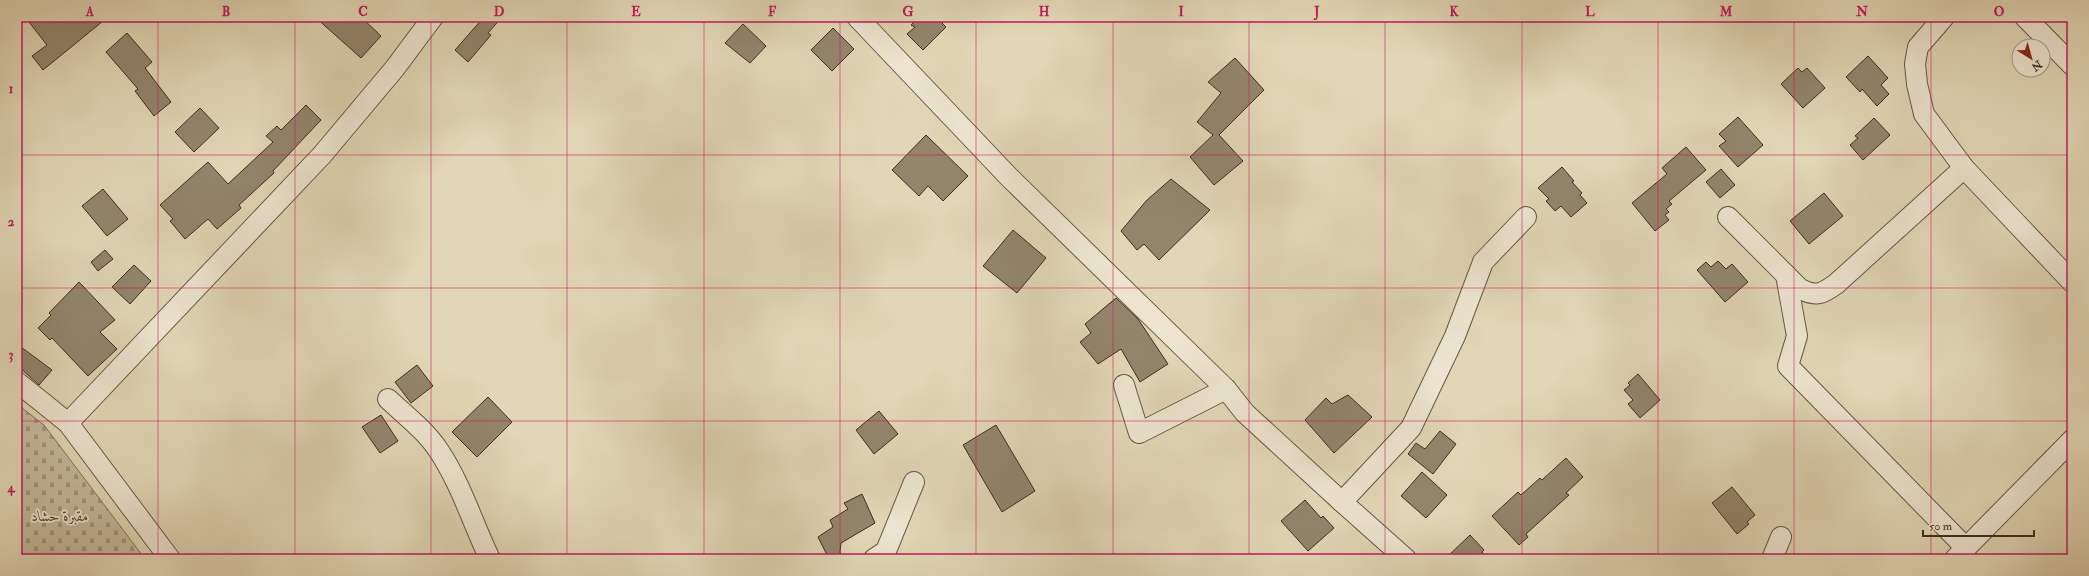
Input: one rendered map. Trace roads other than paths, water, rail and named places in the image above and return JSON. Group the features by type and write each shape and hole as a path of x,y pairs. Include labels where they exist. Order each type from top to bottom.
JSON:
{"street":[{"path":"68,423 322,155 395,68 433,17"},
{"path":"857,17 1008,178 1226,389 1246,413 1406,559"},
{"path":"1944,17 1918,48 1915,64 1917,84 1924,114 1964,168 2072,282"},
{"path":"2026,17 2072,65"},
{"path":"1728,217 1800,289 1810,294 1822,294 1836,284 1964,168"},
{"path":"1342,502 1411,428 1455,336 1483,262 1526,217"},
{"path":"1786,275 1797,336 1788,366 1960,554 2072,440"},
{"path":"17,382 68,423 170,559"},
{"path":"1124,385 1139,433 1226,389"},
{"path":"388,399 425,434 439,451 454,478 490,559"},
{"path":"874,559 886,551 914,482"},
{"path":"1772,559 1781,537"}],"park label":[{"name":"مقبرة حشاد","path":"60,516"}]}
